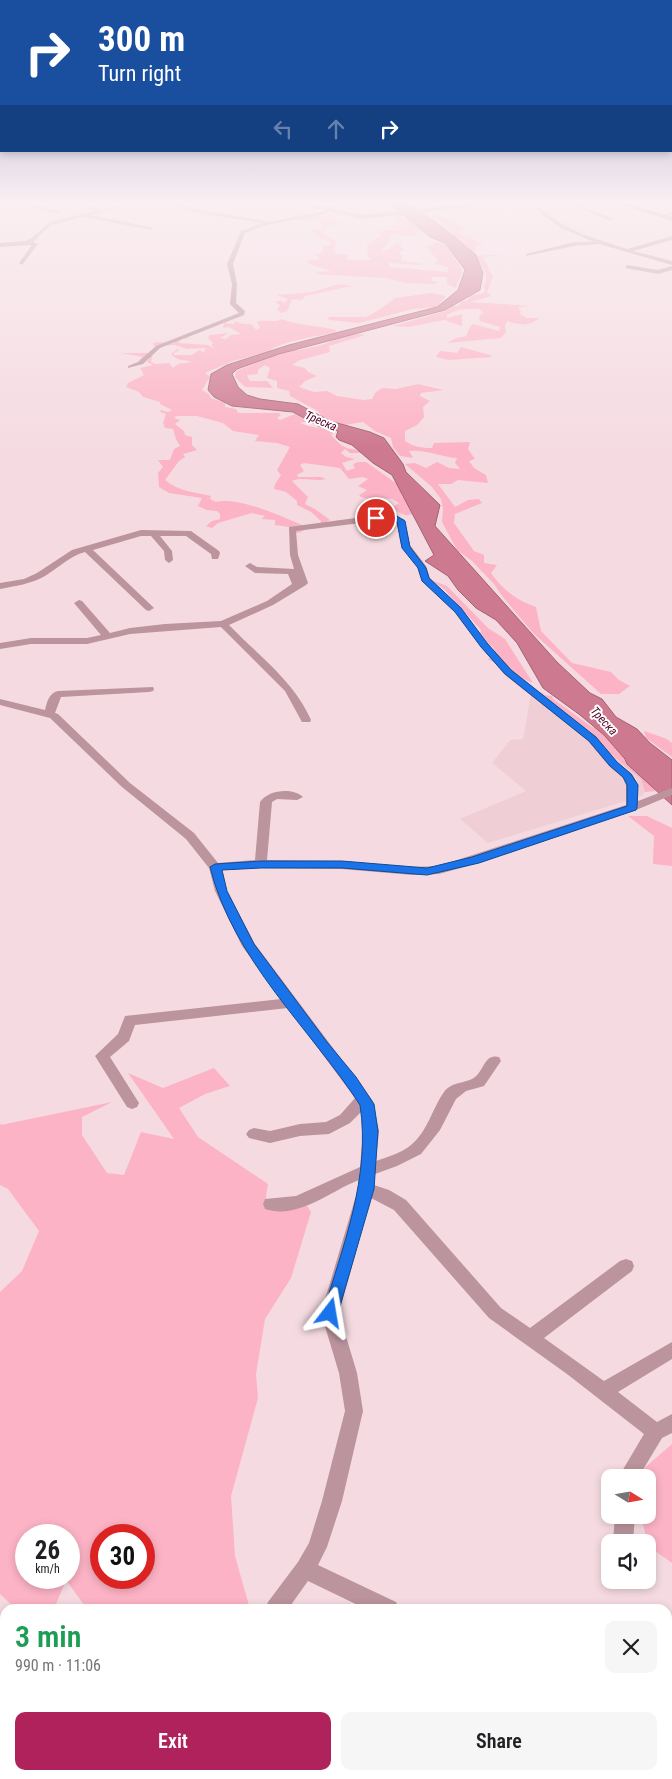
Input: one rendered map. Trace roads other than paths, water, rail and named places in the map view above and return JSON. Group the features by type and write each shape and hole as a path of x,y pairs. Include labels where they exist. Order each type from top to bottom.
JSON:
{"street":[{"path":"130,367 138,365 147,359 158,347 242,314 242,311 233,304 235,284"},
{"path":"0,646 31,641 87,640 165,626 223,624 270,603 303,583 294,556 292,529 385,517 401,521 406,548 422,568 426,575 425,579 458,610 484,645 508,672 592,739 614,764 628,776 632,785 632,808"},
{"path":"0,586 26,581 40,575 76,552 140,534 188,533 212,549 216,553 215,557"},
{"path":"154,534 168,551 169,560"},
{"path":"87,549 149,608"},
{"path":"250,566 260,571 292,571 297,585"},
{"path":"78,603 107,636"},
{"path":"223,624 289,689 306,720"},
{"path":"49,714 54,698 58,694 149,689"},
{"path":"0,702 49,714 58,720 126,784 190,836 215,867 221,891 249,946 367,1104 371,1131 366,1189 330,1313 348,1373 354,1411 332,1501 317,1547 305,1569 279,1604"},
{"path":"215,867 261,864 342,865 427,872 475,860 632,808 672,791"},
{"path":"261,864 266,802 268,798 275,795 297,797"},
{"path":"132,1103 102,1056 124,1037 130,1020 291,1003"},
{"path":"271,1204 298,1202 369,1169 392,1162 416,1150 435,1126 450,1095 461,1087 479,1082 494,1061"},
{"path":"254,1134 270,1137 300,1130 329,1128 345,1119 363,1099"},
{"path":"366,1189 384,1195 400,1205 495,1313 573,1368 602,1392 664,1428 634,1469"},
{"path":"530,1338 626,1266"},
{"path":"602,1392 672,1350"},
{"path":"305,1569 378,1604"}],"water":[{"name":"Треска","path":"460,284 481,284 480,290 445,310 279,354 237,369 232,374 238,387 247,395 260,399 298,404 330,421 370,432 384,438 403,464 406,472 440,505 435,526 557,662 590,693 602,699 616,717 637,729 650,743 672,760 672,805 627,764 625,759 604,735 543,688 517,643 496,620 476,608 458,590 448,576 425,561 434,555 392,475 373,463 352,445 339,440 336,437 338,431 320,427 293,412 232,406 214,397 208,390 211,374 227,365 289,345 437,307 458,290"}]}
